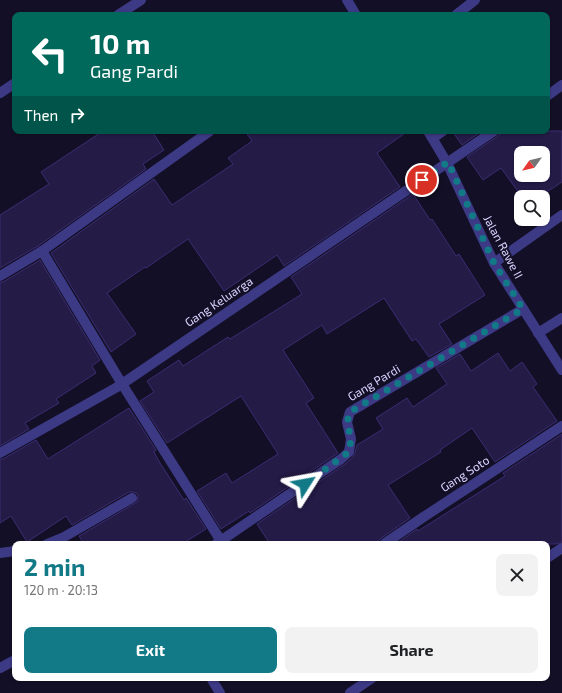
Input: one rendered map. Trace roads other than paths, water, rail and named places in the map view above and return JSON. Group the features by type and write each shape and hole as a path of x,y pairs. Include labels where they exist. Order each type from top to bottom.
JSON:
{"street":[{"path":"123,12 141,0"},
{"path":"347,0 354,12"},
{"path":"460,12 475,0"},
{"path":"0,93 12,85"},
{"path":"550,94 562,85"},
{"path":"0,276 42,251 206,134"},
{"name":"Gang Keluarga","path":"0,453 122,384 490,134"},
{"name":"Jalan Rawe II","path":"430,135 448,162 494,263 562,370"},
{"path":"494,263 562,215"},
{"path":"42,251 217,541"},
{"name":"Gang Pardi","path":"221,541 349,452 351,439 347,422 350,412 523,309"},
{"path":"538,333 562,318"},
{"name":"Gang Soto","path":"388,541 562,426"},
{"path":"54,541 64,537 132,498"},
{"path":"550,556 562,548"},
{"path":"0,553 12,551"},
{"path":"0,668 12,662"},
{"path":"213,681 220,693"},
{"path":"350,693 368,681"}]}
